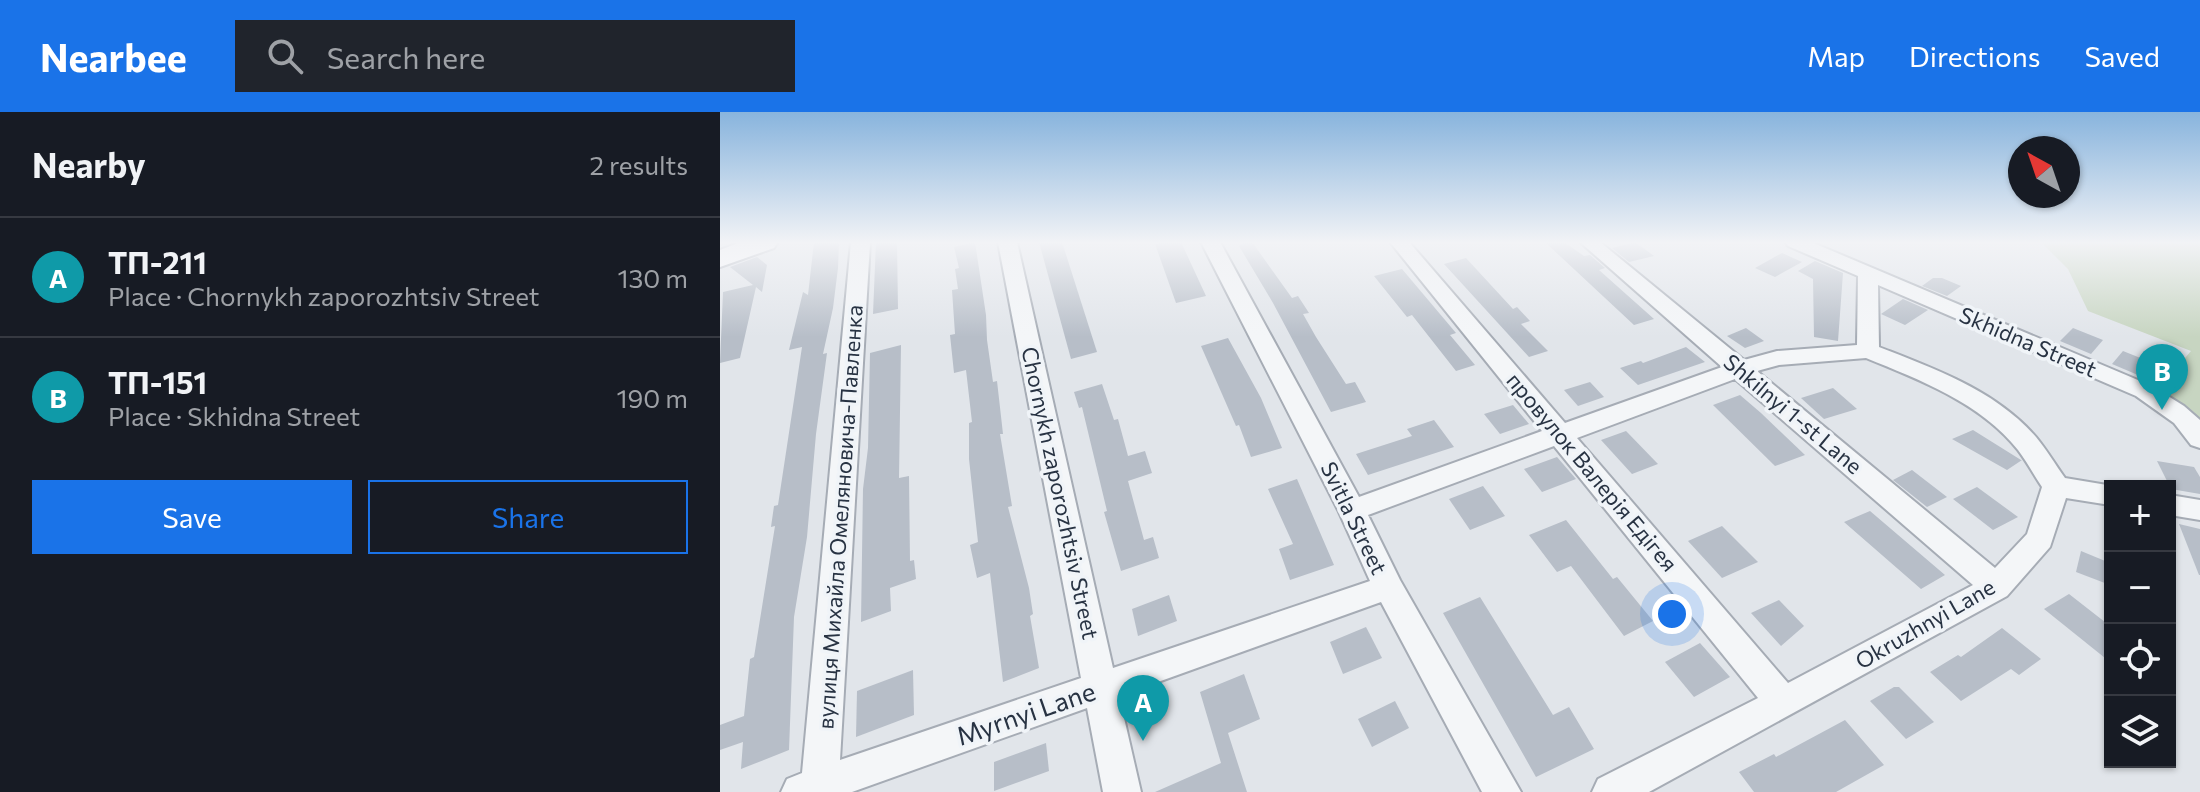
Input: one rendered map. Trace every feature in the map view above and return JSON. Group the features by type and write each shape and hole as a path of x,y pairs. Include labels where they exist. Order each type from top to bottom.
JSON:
{"street":[{"name":"вулиця Михайла Омеляновича-Павленка","path":"813,790 857,274"},
{"name":"Chornykh zaporozhtsiv Street","path":"1014,274 1122,792"},
{"name":"Svitla Street","path":"1227,274 1352,510 1388,587 1502,792"},
{"name":"провулок Валерія Едігея","path":"1426,274 1783,703"},
{"name":"Shkilnyi 1-st Lane","path":"1627,274 1996,587"},
{"path":"1868,274 1868,351"},
{"name":"Skhidna Street","path":"1870,274 2144,391 2194,426 2200,439"},
{"path":"1352,510 1740,369 1777,358 1868,351 1932,376 1984,405 2026,442 2056,486 2104,494"},
{"name":"Okruzhnyi Lane","path":"1611,792 1996,587 2040,539 2056,486"},
{"path":"2176,506 2200,510"},
{"name":"Myrnyi Lane","path":"813,790 1388,587"}],"green space":[{"path":"2070,274 2200,274 2200,422 2158,390 2191,351 2088,311"}],"building":[{"path":"739,274 765,274 762,292 756,287 740,358 720,363 723,292 753,285"},
{"path":"810,274 837,274 823,354 827,353 807,537 794,617 789,750 741,769 743,742 720,750 720,725 744,716 750,659 754,657 775,526 771,527 774,506 778,505 802,347 789,350 803,292 808,295"},
{"path":"875,274 897,274 898,309 873,314"},
{"path":"956,274 980,274 993,382 997,381 1003,434 1000,434 1012,506 1008,507 1033,614 1030,616 1039,668 1003,682 990,573 977,578 970,545 978,542 969,459 969,423 972,422 966,370 954,373 950,335 955,334 952,290 958,289"},
{"path":"1048,274 1072,274 1097,352 1071,359"},
{"path":"1166,274 1196,274 1206,296 1176,303"},
{"path":"1256,274 1275,274 1292,298 1298,296 1309,313 1303,314 1346,384 1355,382 1366,402 1331,412"},
{"path":"1406,274 1456,333 1450,335 1475,365 1456,371 1412,315 1407,317 1374,276"},
{"path":"1453,274 1480,274 1513,309 1517,307 1530,321 1521,324 1548,351 1529,357"},
{"path":"1579,274 1603,274 1654,319 1634,325"},
{"path":"1803,274 1843,274 1838,341 1814,337 1813,279"},
{"path":"1933,278 1942,278 1961,286 1947,296 1922,286"},
{"path":"1903,299 1928,310 1905,325 1881,314"},
{"path":"1746,328 1764,341 1745,348 1727,336"},
{"path":"2073,328 2103,340 2091,354 2060,341"},
{"path":"1228,338 1261,398 1282,448 1251,457 1201,346"},
{"path":"901,345 899,478 909,476 910,561 914,560 916,579 890,588 891,611 861,622 863,489 868,448 870,353"},
{"path":"1686,347 1705,362 1638,385 1620,368 1643,363"},
{"path":"2123,351 2163,367 2152,381 2112,364"},
{"path":"1590,382 1604,397 1578,406 1564,390"},
{"path":"1102,384 1114,420 1118,419 1128,456 1145,451 1152,473 1128,481 1144,540 1153,537 1159,558 1121,571 1104,512 1107,511 1082,407 1079,408 1074,392"},
{"path":"1833,388 1857,409 1824,419 1801,398"},
{"path":"1740,395 1805,455 1775,466 1713,405"},
{"path":"1513,405 1529,424 1500,434 1484,414"},
{"path":"1434,420 1454,447 1368,475 1356,454 1412,436 1407,429"},
{"path":"1973,430 2022,460 2007,470 1952,439"},
{"path":"1626,431 1658,464 1632,474 1601,440"},
{"path":"1557,457 1576,479 1542,492 1524,469"},
{"path":"2157,461 2194,467 2200,477 2200,494 2176,490 2176,480 2166,480"},
{"path":"1912,470 1947,497 1927,507 1893,480"},
{"path":"1297,479 1334,565 1290,580 1279,549 1293,544 1268,489"},
{"path":"1483,486 1505,516 1470,530 1449,499"},
{"path":"1977,487 2018,517 1993,530 1953,499"},
{"path":"1870,511 1945,575 1921,589 1844,522"},
{"path":"1566,520 1613,579 1617,577 1653,621 1624,636 1571,566 1557,572 1529,535"},
{"path":"2179,524 2200,529 2200,575 2199,575"},
{"path":"1722,526 1758,562 1722,578 1688,541"},
{"path":"2081,551 2104,561 2104,583 2076,572"},
{"path":"2069,594 2104,621 2104,657 2044,609"},
{"path":"1169,595 1177,621 1138,636 1132,609"},
{"path":"1480,597 1553,715 1569,707 1594,749 1536,777 1443,613"},
{"path":"1779,600 1804,626 1781,646 1751,613"},
{"path":"1366,627 1382,658 1343,674 1330,642"},
{"path":"2002,628 2041,659 2019,675 2011,669 1961,701 1930,672 1958,655 1961,657"},
{"path":"1700,643 1730,677 1694,697 1665,662"},
{"path":"913,670 914,715 856,737 857,691"},
{"path":"1244,674 1260,719 1228,733 1247,792 1155,792 1221,763 1200,692"},
{"path":"1899,687 1934,722 1906,739 1870,701"},
{"path":"1395,701 1409,728 1372,747 1358,719"},
{"path":"1845,720 1884,765 1836,792 1754,792 1739,772 1774,754 1776,757"},
{"path":"1046,743 1049,771 994,791 994,762"}],"place":[{"name":"ТП-151","path":"2162,410"},
{"name":"ТП-211","path":"1143,741"}]}
